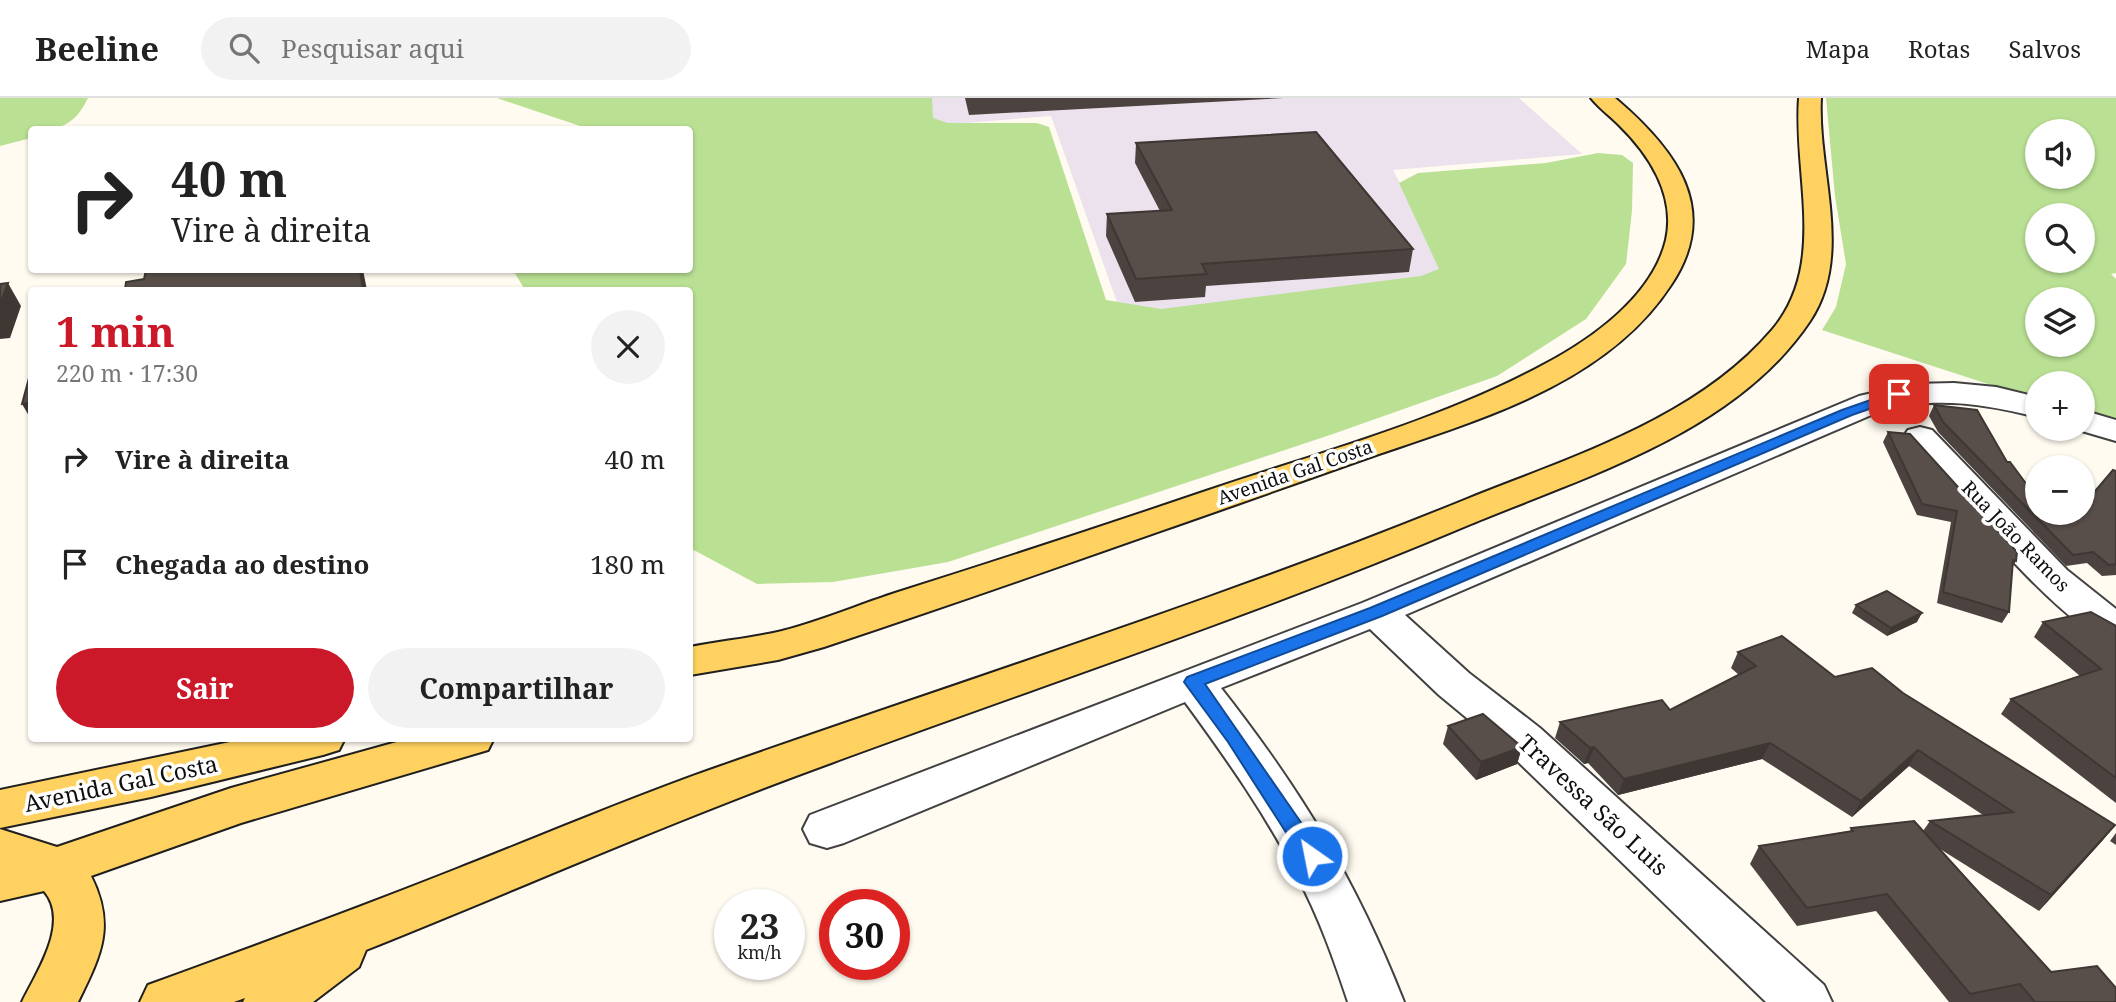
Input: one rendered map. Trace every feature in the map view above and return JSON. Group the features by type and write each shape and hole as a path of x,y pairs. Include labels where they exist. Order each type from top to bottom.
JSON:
{"main road":[{"name":"Avenida Gal Costa","path":"693,660 780,645 1047,558 1455,417 1561,368 1616,329 1649,297 1671,262 1681,226 1679,198 1659,153 1632,123 1602,98"},
{"path":"168,1002 380,921 714,787 1381,550 1637,439 1705,402 1750,370 1784,335 1806,300 1820,257 1820,226 1808,141 1810,98"},
{"path":"693,673 780,645"},
{"name":"Avenida Gal Costa","path":"0,809 151,779 306,742"},
{"path":"0,880 55,869 231,807 458,742"},
{"path":"0,849 55,869 77,896 79,927 72,961 50,1002"},
{"path":"271,1002 380,921"}],"street":[{"path":"827,829 1193,682 1376,612 1847,412 1899,394 1977,394 2025,404"},
{"path":"2095,424 2116,431"},
{"name":"Rua João Ramos","path":"1920,437 2053,579 2116,631"},
{"name":"Travessa São Luis","path":"1376,612 1454,684 1524,740 1804,1002"},
{"path":"1193,682 1235,738 1312,856 1363,966 1376,1002"}],"shaded area":[{"path":"918,98 1519,98 1582,154 1393,170 1448,274 1124,322 1051,116 929,126"}],"green space":[{"path":"0,98 88,98 78,114 66,124 28,126 28,139 0,146"},
{"path":"497,98 932,98 933,118 948,123 1037,123 1049,127 1106,300 1161,309 1421,276 1439,269 1399,183 1418,173 1546,163 1598,153 1622,155 1633,163 1632,211 1626,264 1586,319 1497,376 1333,434 948,562 833,582 757,584 693,550 693,287 523,287 515,273 693,273 693,126 580,126"},
{"path":"1826,98 2116,98 2116,273 2111,274 2116,279 2116,426 2095,419 2095,371 2025,371 2025,396 1822,330 1836,307 1846,264 1835,196"}],"building":[{"path":"1316,132 1413,249 1202,264 1207,274 1136,279 1107,214 1172,210 1136,143"},
{"path":"145,273 360,273 363,287 125,287 126,282 144,279"},
{"path":"8,283 0,304 0,284"},
{"path":"28,382 28,403 22,404"},
{"path":"1934,405 1977,410 2007,462 2010,462 2025,482 2025,506 1943,422"},
{"path":"1888,432 1910,434 2017,552 2016,561 2013,560 2009,612 1943,592 1957,511 1922,504"},
{"path":"2113,470 2116,471 2116,564 2109,565 2093,552 2073,555 2044,525 2095,525 2095,491"},
{"path":"1887,591 1922,613 1891,628 1856,605"},
{"path":"2091,612 2116,626 2116,778 2011,699 2101,669 2043,622"},
{"path":"1782,636 1835,677 1872,668 1903,693 2115,825 2051,895 1930,821 2013,812 1918,750 1861,801 1770,743 1624,779 1594,747 1590,748 1560,722 1662,700 1670,710 1756,666 1738,652"},
{"path":"1483,714 1522,747 1481,762 1448,726"},
{"path":"1914,821 2051,972 2097,966 2116,988 2116,1002 2035,1002 2020,984 1970,994 1887,894 1807,908 1759,846 1853,831 1851,828"}],"route":[{"path":"1312,856 1235,738 1193,682 1376,612 1847,412 1899,394"}]}
